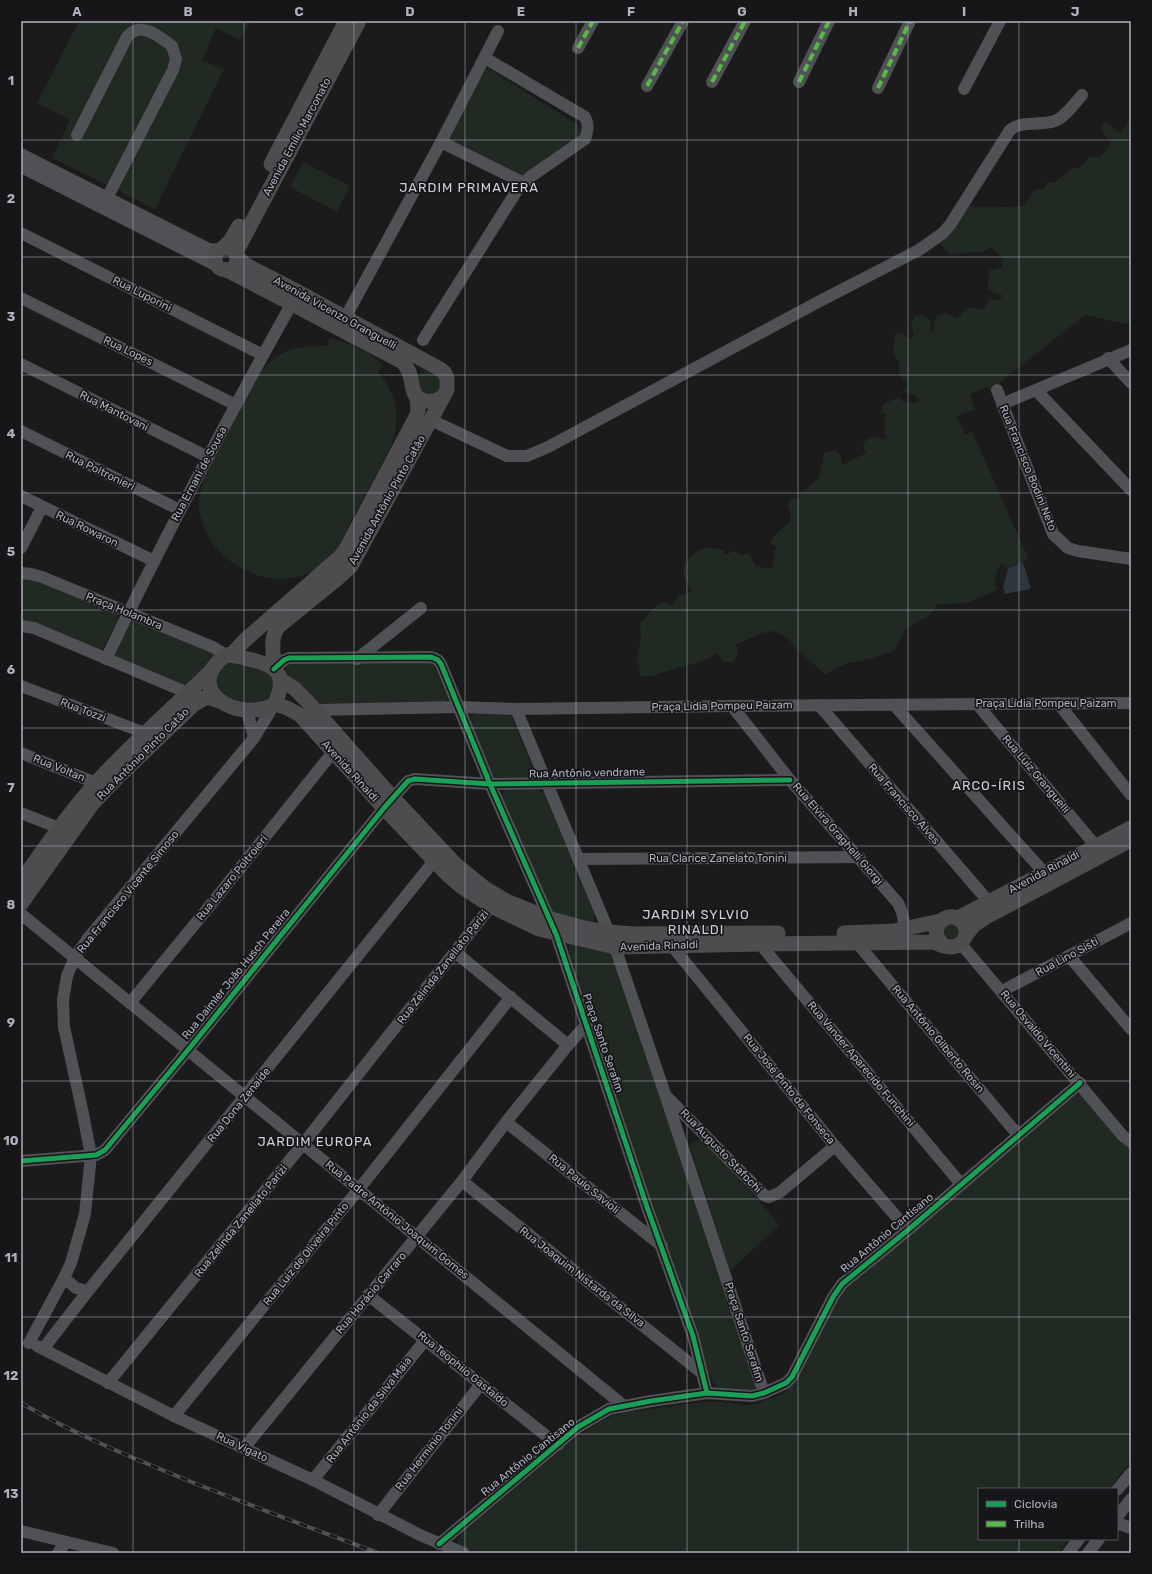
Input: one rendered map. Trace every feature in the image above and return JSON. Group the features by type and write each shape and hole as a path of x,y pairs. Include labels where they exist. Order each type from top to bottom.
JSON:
{"main road":[{"name":"Avenida Emílio Marconato","path":"229,252 231,240 346,21"},
{"name":"Avenida Emílio Marconato","path":"229,252 359,21"},
{"path":"229,252 234,267 222,268 215,259 229,252"},
{"name":"Avenida Vicenzo Granguelli","path":"229,252 295,298 403,362 411,378"},
{"name":"Avenida Vicenzo Granguelli","path":"222,268 345,318 433,366"},
{"path":"433,366 445,373 447,379 448,386 443,397 435,401 416,398 411,378 416,371 422,367 433,366"},
{"name":"Avenida Antônio Pinto Catão","path":"278,674 272,639 275,631 351,566 443,397"},
{"name":"Avenida Antônio Pinto Catão","path":"229,655 340,557 416,417 418,411 416,398"},
{"path":"229,655 218,662 211,671 210,681 211,690 216,697 215,699 229,706 248,710 265,709 274,705 280,691 278,674"},
{"name":"Avenida Rinaldi","path":"229,655 264,662 295,689 314,710 434,861 462,886 491,906 523,922 556,934 615,948 760,944 933,942 942,944"},
{"name":"Rua Antônio Pinto Catão","path":"21,904 27,877 59,828 96,783 145,733 211,671"},
{"name":"Rua Antônio Pinto Catão","path":"27,877 111,784 181,716 193,705 203,699 215,699"},
{"name":"Avenida Rinaldi","path":"274,705 287,708 300,715 333,752 468,875 486,889 506,901 548,918 584,928 635,934 849,933 906,929 940,921"},
{"name":"Avenida Rinaldi","path":"964,939 974,925 986,917 1095,845 1131,828"},
{"name":"Avenida Rinaldi","path":"958,918 989,902 1131,840"},
{"path":"949,916 958,918 965,925 964,939 952,947 942,944 936,936 936,931 940,921 949,916"}],"street":[{"path":"578,48 593,21"},
{"path":"647,86 683,21"},
{"path":"712,82 745,21"},
{"path":"799,82 829,21"},
{"path":"878,88 910,21"},
{"path":"964,89 1000,21"},
{"path":"77,135 130,32 139,29 152,32 172,46 176,59 173,70 107,198"},
{"path":"345,318 441,142 498,31"},
{"path":"423,340 508,203 524,183 585,139 588,132 588,124 584,117 485,58"},
{"path":"431,420 507,456 527,456 548,447 818,302 919,250 933,241 943,233 959,213 1010,130 1019,125 1055,121 1061,117 1082,95"},
{"path":"441,142 524,183"},
{"name":"Avenida Vicenzo Granguelli","path":"21,154 209,249 229,252"},
{"name":"Avenida Vicenzo Granguelli","path":"21,168 222,268"},
{"name":"Rua Luporini","path":"21,233 263,355"},
{"name":"Rua Lopes","path":"21,298 236,405"},
{"name":"Rua Ernani de Sousa","path":"106,659 208,456 295,298"},
{"path":"1002,404 1108,358 1131,350"},
{"path":"1108,358 1131,383"},
{"name":"Rua Mantovani","path":"21,364 208,456"},
{"name":"Rua Francisco Bodini Neto","path":"997,390 1053,534 1068,548 1078,552 1131,559"},
{"path":"1036,390 1131,490"},
{"name":"Rua Poltronieri","path":"21,431 180,510"},
{"name":"Rua Rowaron","path":"21,496 154,561"},
{"path":"21,548 42,507"},
{"name":"Praça Holambra","path":"21,573 42,577 213,647 229,655"},
{"path":"357,659 420,608"},
{"path":"21,626 34,628 188,693 215,699"},
{"name":"Praça Santo Serafim","path":"278,674 284,660 289,658 357,659 431,657 441,664 490,784 556,934 648,1209 693,1336 707,1393"},
{"name":"Rua Tozzi","path":"21,686 145,733"},
{"name":"Praça Lídia Pompeu Paizam","path":"314,710 458,707 516,709 1131,702"},
{"path":"1058,703 1131,795"},
{"name":"Rua Luiz Granguelli","path":"977,704 1095,845"},
{"name":"Rua Francisco Vicente Simoso","path":"25,1342 64,1278 71,1263 84,1214 90,1155 82,1109 64,1027 63,1000 64,987 75,957 89,937 254,738 274,705"},
{"name":"Rua Francisco Alves","path":"819,705 989,902"},
{"path":"894,705 1048,877"},
{"name":"Rua Elvira Graghelli Giorgi","path":"732,706 790,780 898,903 906,929"},
{"name":"Praça Santo Serafim","path":"516,709 545,784 615,948 764,1393"},
{"path":"248,710 254,738"},
{"name":"Rua Lazaro Poltroieri","path":"130,1003 333,752"},
{"name":"Rua Voltan","path":"21,753 96,783"},
{"name":"Rua Antônio vendrame","path":"388,803 408,781 415,779 490,784 790,780"},
{"name":"Rua Daimler João Husch Pereira","path":"21,1161 96,1155 105,1150 388,803"},
{"path":"21,813 59,828"},
{"name":"Rua Clarice Zanelato Tonini","path":"578,859 859,857"},
{"name":"Rua Dona Zenaide","path":"44,1349 88,1291 434,861"},
{"name":"Rua Zelinda Zanellato Parizi","path":"108,1383 304,1144 491,906"},
{"name":"Rua Padre Antônio Joaquim Gomes","path":"21,914 624,1406"},
{"name":"Rua Lino Sisti","path":"1002,991 1131,923"},
{"name":"Rua Osvaldo Vicentini","path":"964,939 1002,991 1123,1136 1131,1142"},
{"name":"Rua Antônio Gilberto Rosin","path":"857,943 1018,1135"},
{"name":"Rua Vander Aparecido Funchini","path":"760,944 961,1184"},
{"name":"Rua José Pinto da Fonseca","path":"672,946 835,1146 908,1230"},
{"path":"454,952 568,1045"},
{"path":"1069,956 1126,1014 1131,1029"},
{"name":"Rua Luiz de Oliveira Pinto","path":"174,1416 511,998"},
{"name":"Rua Horácio Carraro","path":"244,1448 462,1182 506,1122 568,1045 587,1024"},
{"name":"Rua Antônio Cantisano","path":"439,1544 578,1427 609,1409 707,1393 752,1396 764,1393 786,1383 792,1378 833,1297 842,1284 1080,1084"},
{"name":"Rua Augusto Stafochi","path":"665,1094 764,1196 769,1197 779,1193 835,1146"},
{"name":"Rua Paulo Savioli","path":"506,1122 662,1246"},
{"name":"Rua Joaquim Nistarda da Silva","path":"462,1182 702,1373"},
{"path":"628,1219 641,1215 648,1209"},
{"path":"64,1278 76,1288 88,1291"},
{"name":"Rua Teophilo Gastaldo","path":"368,1295 426,1339 558,1445"},
{"path":"674,1350 693,1336"},
{"name":"Rua Antônio da Silva Maia","path":"313,1480 426,1339"},
{"name":"Rua Vigato","path":"25,1342 44,1349 174,1416 313,1480 378,1515 439,1544 464,1553"},
{"name":"Rua Hermínio Tonini","path":"378,1515 481,1384"},
{"path":"1118,1489 1131,1473"},
{"path":"1118,1515 1131,1499"},
{"path":"1118,1523 1131,1528"},
{"path":"21,1531 113,1553"},
{"path":"1068,1553 1078,1540"},
{"path":"1088,1553 1098,1540"},
{"path":"58,1553 66,1542"}],"shaded area":[{"path":"79,21 251,21 240,40 216,28 202,61 224,69 155,209 52,158 70,120 37,103"},
{"path":"484,66 580,126 580,137 521,178 445,141"},
{"path":"1131,119 1131,325 1085,315 989,391 988,387 970,394 975,409 957,416 965,435 972,431 1028,558 1023,563 1019,561 1016,566 1008,569 1001,563 994,580 997,590 967,603 938,604 931,614 906,629 894,651 870,659 848,663 825,674 795,648 789,639 775,631 762,633 735,645 738,651 737,657 732,663 724,662 716,653 709,659 651,676 641,676 637,657 641,638 640,623 658,604 664,602 671,606 679,595 693,592 683,576 684,565 695,552 709,547 723,550 725,555 734,551 742,555 749,553 756,566 772,569 775,557 773,552 777,547 770,542 777,533 789,523 791,512 788,507 789,500 794,498 798,500 800,494 819,478 824,453 836,450 841,457 842,465 866,453 863,445 867,438 875,437 886,440 887,437 885,433 884,419 887,415 882,412 883,404 900,397 903,402 916,403 918,400 915,395 910,395 904,391 908,384 898,374 900,368 899,363 893,354 895,334 902,333 909,339 914,337 911,323 915,316 923,315 931,322 930,330 933,332 936,316 945,313 957,319 966,308 974,307 978,310 985,307 990,299 999,301 1003,295 996,294 988,289 989,271 1002,267 1003,258 991,247 981,253 973,252 950,254 939,243 965,207 1024,206 1034,190 1044,189 1048,181 1054,183 1071,169 1079,168 1089,157 1101,156 1111,143 1100,128 1105,121 1120,133"},
{"path":"303,162 350,186 337,212 290,187"},
{"path":"329,338 358,348 383,365 378,372 390,390 396,408 397,417 394,436 391,447 360,505 336,549 326,562 320,567 303,575 284,579 265,577 247,571 231,562 217,548 206,532 200,514 199,505 204,478 259,374 267,365 289,350 306,347 328,346"},
{"path":"429,370 440,376 440,393 423,396 416,380 421,373"},
{"path":"1019,561 1023,563 1031,588 1005,594 1003,587 1008,569 1016,566"},
{"path":"21,578 33,579 116,612 118,619 103,649 100,650 21,622"},
{"path":"137,621 214,651 216,657 185,686 116,656 115,653 128,625"},
{"path":"230,661 273,673 276,695 254,706 222,698 214,677"},
{"path":"426,662 433,664 435,667 448,697 445,703 314,703 285,675 286,664"},
{"path":"475,713 506,713 511,716 533,768 533,777 530,779 498,779 492,775 470,720 471,716"},
{"path":"535,788 545,794 595,912 594,920 590,923 552,914 501,795 506,789"},
{"path":"951,921 962,932 950,943 941,930"},
{"path":"574,943 612,952 757,1384 753,1392 721,1389 712,1381 569,952 569,944"},
{"path":"1073,1095 1084,1095 1131,1148 1131,1461 1110,1488 978,1488 978,1540 1068,1540 1058,1553 480,1553 460,1546 457,1541 461,1534 578,1436 602,1421 628,1412 712,1401 747,1405 755,1404 783,1394 797,1381 838,1301 846,1290"},
{"path":"699,1139 708,1144 779,1225 730,1271 690,1147 691,1143"}],"railway":[{"path":"21,1403 63,1426 150,1465 378,1553"}],"marked path":[{"path":"578,48 593,21"},
{"path":"647,86 683,21"},
{"path":"712,82 745,21"},
{"path":"799,82 829,21"},
{"path":"878,88 910,21"}],"cycle path":[{"path":"274,669 284,660 289,658 431,657 438,660 441,664 490,784 556,934 647,1207 693,1336 707,1393"},
{"path":"21,1161 96,1155 105,1150 384,808 408,781 415,779 490,784 790,780"},
{"path":"439,1544 578,1427 609,1409 707,1393 752,1396 764,1393 786,1383 792,1377 833,1297 842,1284 908,1230 1080,1083"}],"district":[{"name":"JARDIM PRIMAVERA","path":"469,187"},
{"name":"ARCO-ÍRIS","path":"989,785"},
{"name":"JARDIM SYLVIO RINALDI","path":"696,922"},
{"name":"JARDIM EUROPA","path":"315,1141"}]}
